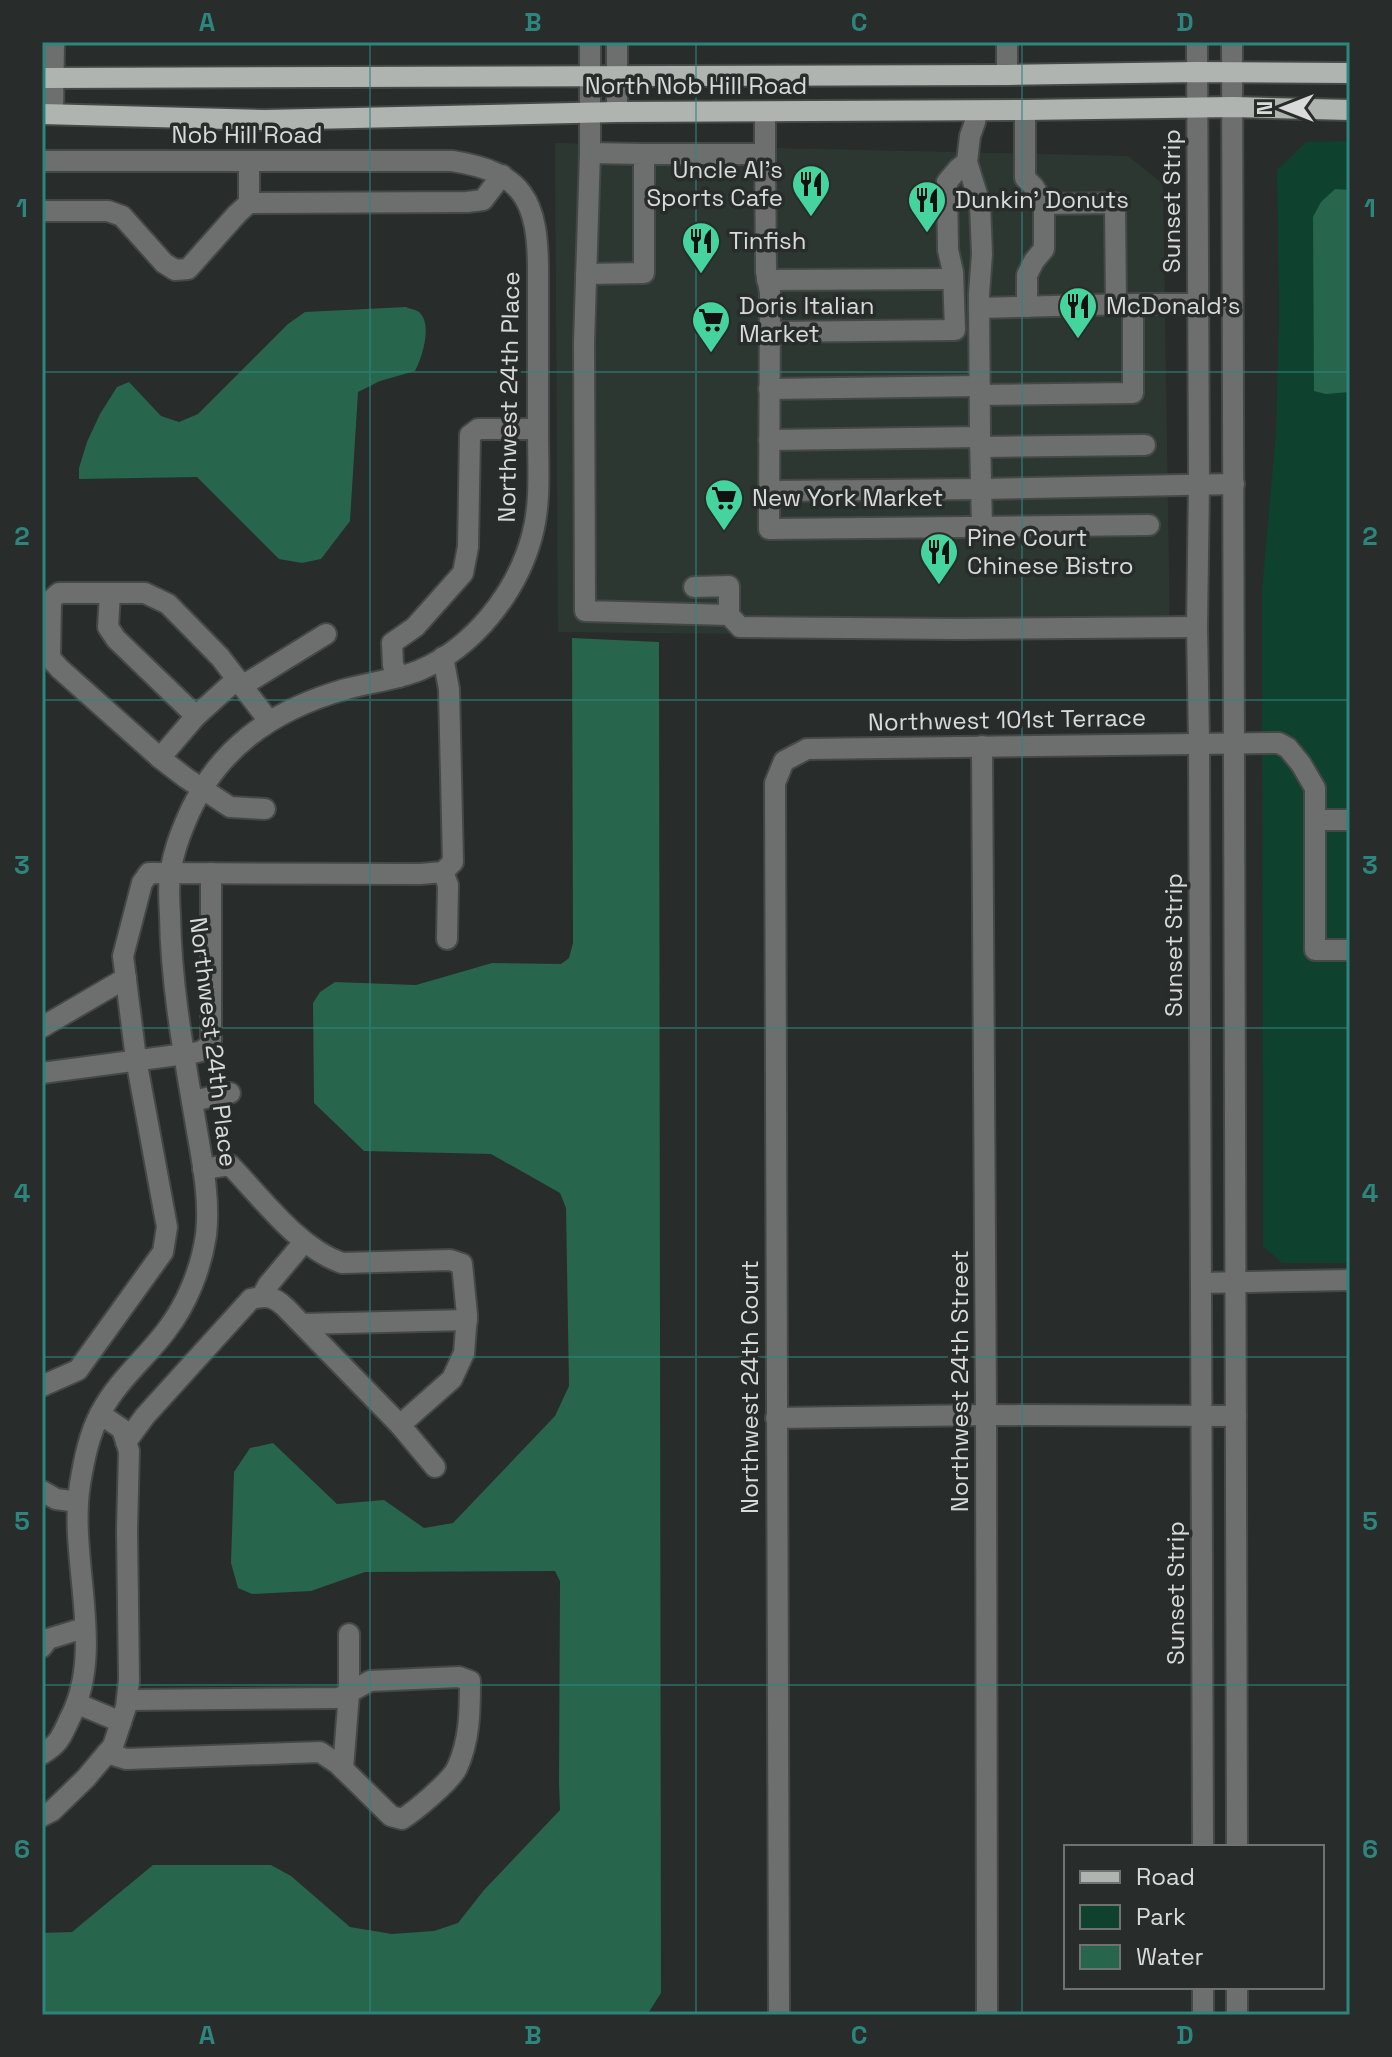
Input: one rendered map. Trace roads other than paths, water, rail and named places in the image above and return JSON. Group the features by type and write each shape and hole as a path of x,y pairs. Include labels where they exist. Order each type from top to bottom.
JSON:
{"main road":[{"name":"North Nob Hill Road","path":"48,78 1350,73"},
{"name":"North Nob Hill Road","path":"48,114 265,120 589,112 1233,107 1350,110"}],"street":[{"path":"48,114 48,78 54,42"},
{"path":"590,42 585,611 729,615"},
{"path":"617,42 617,112"},
{"path":"1007,42 1007,75"},
{"name":"Sunset Strip","path":"1197,42 1203,1845"},
{"path":"1232,42 1237,1845"},
{"path":"1025,110 1025,178 1044,204 1044,249 1027,275 1027,307"},
{"path":"977,111 967,162 980,204 982,527"},
{"path":"765,112 765,257 770,292 769,529 1149,525"},
{"path":"590,153 765,154"},
{"path":"586,274 644,273 644,154"},
{"name":"Nob Hill Road","path":"42,161 452,161"},
{"path":"249,161 249,203"},
{"name":"Northwest 24th Place","path":"42,1754 57,1745 78,1704 87,1668 78,1502 87,1447 100,1414 118,1384 167,1330 184,1302 198,1270 206,1235 203,1169 171,955 170,873 186,820 202,787 225,756 269,721 307,702 349,688 422,670 463,642 496,610 523,564 533,533 538,502 538,242 531,208 520,189 502,175 477,165 452,161"},
{"path":"955,330 953,279 948,250 947,182 967,162"},
{"path":"42,211 108,211 122,216 164,263 175,270 188,269 249,203 467,202 483,200 502,175"},
{"path":"769,389 1133,393 1115,203 1044,204"},
{"path":"767,280 953,279"},
{"path":"979,308 1198,304"},
{"path":"770,332 979,330"},
{"path":"399,677 393,665 392,643 415,627 463,573 468,547 470,435 478,429 538,429"},
{"path":"769,440 1145,445"},
{"path":"769,491 1234,484"},
{"path":"694,587 729,586 729,615 740,627 1197,627"},
{"path":"265,809 230,807 160,758 60,669 50,658 51,600 59,593 145,593 168,604 220,657 269,721"},
{"path":"110,593 108,627 116,639 196,716"},
{"path":"160,758 196,716 240,683 326,634"},
{"path":"42,1386 78,1370 163,1252 167,1227 136,1059 123,956 142,883 149,873 443,872 453,862 453,847 449,689 443,657"},
{"name":"Northwest 101st Terrace","path":"784,761 807,749 1279,743 1288,748 1301,764 1315,788 1315,820"},
{"name":"Northwest 24th Street","path":"982,746 987,2015"},
{"name":"Northwest 24th Court","path":"779,2015 775,783 784,761"},
{"path":"1350,820 1315,820 1315,950 1350,950"},
{"path":"443,872 448,885 447,939"},
{"path":"42,1073 185,1054 207,1048 211,1041 211,873"},
{"path":"42,1027 126,978"},
{"path":"192,1101 230,1093"},
{"path":"203,1169 230,1165 304,1242 326,1257 342,1263 450,1260 462,1264 467,1320 464,1353 452,1379 400,1425"},
{"path":"262,1296 304,1242"},
{"path":"1201,1283 1350,1280"},
{"path":"126,1442 145,1416 251,1299 275,1297 400,1425 435,1467"},
{"path":"302,1324 467,1320"},
{"path":"42,1816 52,1811 86,1778 113,1746 127,1700 129,1451 122,1429 100,1414"},
{"path":"776,1418 1236,1416"},
{"path":"42,1491 56,1499 78,1502"},
{"path":"42,1647 48,1639 84,1628"},
{"path":"343,1769 349,1693 349,1634"},
{"path":"107,1753 126,1759 320,1752 343,1769 391,1816 402,1819 456,1770 470,1725 470,1681 459,1677 370,1681 339,1698 127,1700"},
{"path":"78,1704 121,1722"},
{"path":"1203,1989 1203,2015"},
{"path":"1237,1989 1237,2015"}],"water":[{"path":"1335,189 1350,190 1350,392 1326,394 1314,391 1313,217 1321,202"},
{"path":"406,307 423,317 426,333 421,358 415,371 380,381 358,392 350,521 321,559 302,563 279,559 197,477 79,479 87,442 117,387 129,382 161,416 179,422 198,414 288,324 305,312"},
{"path":"572,638 659,642 661,1993 647,2015 42,2015 42,1933 72,1932 153,1865 271,1865 291,1876 350,1927 392,1934 434,1931 458,1923 484,1890 560,1810 560,1581 555,1571 365,1572 311,1591 252,1594 238,1588 231,1563 234,1472 250,1448 273,1443 337,1504 384,1500 424,1528 453,1523 555,1416 569,1386 566,1208 560,1193 491,1154 364,1151 314,1103 313,1003 320,992 335,982 416,985 492,963 561,964 569,958 573,943"}],"place":[{"name":"Uncle Al's Sports Cafe","path":"811,218"},
{"name":"Dunkin' Donuts","path":"927,234"},
{"name":"Tinfish","path":"701,275"},
{"name":"McDonald's","path":"1078,340"},
{"name":"Doris Italian Market","path":"711,354"},
{"name":"New York Market","path":"724,532"},
{"name":"Pine Court Chinese Bistro","path":"939,586"}]}
